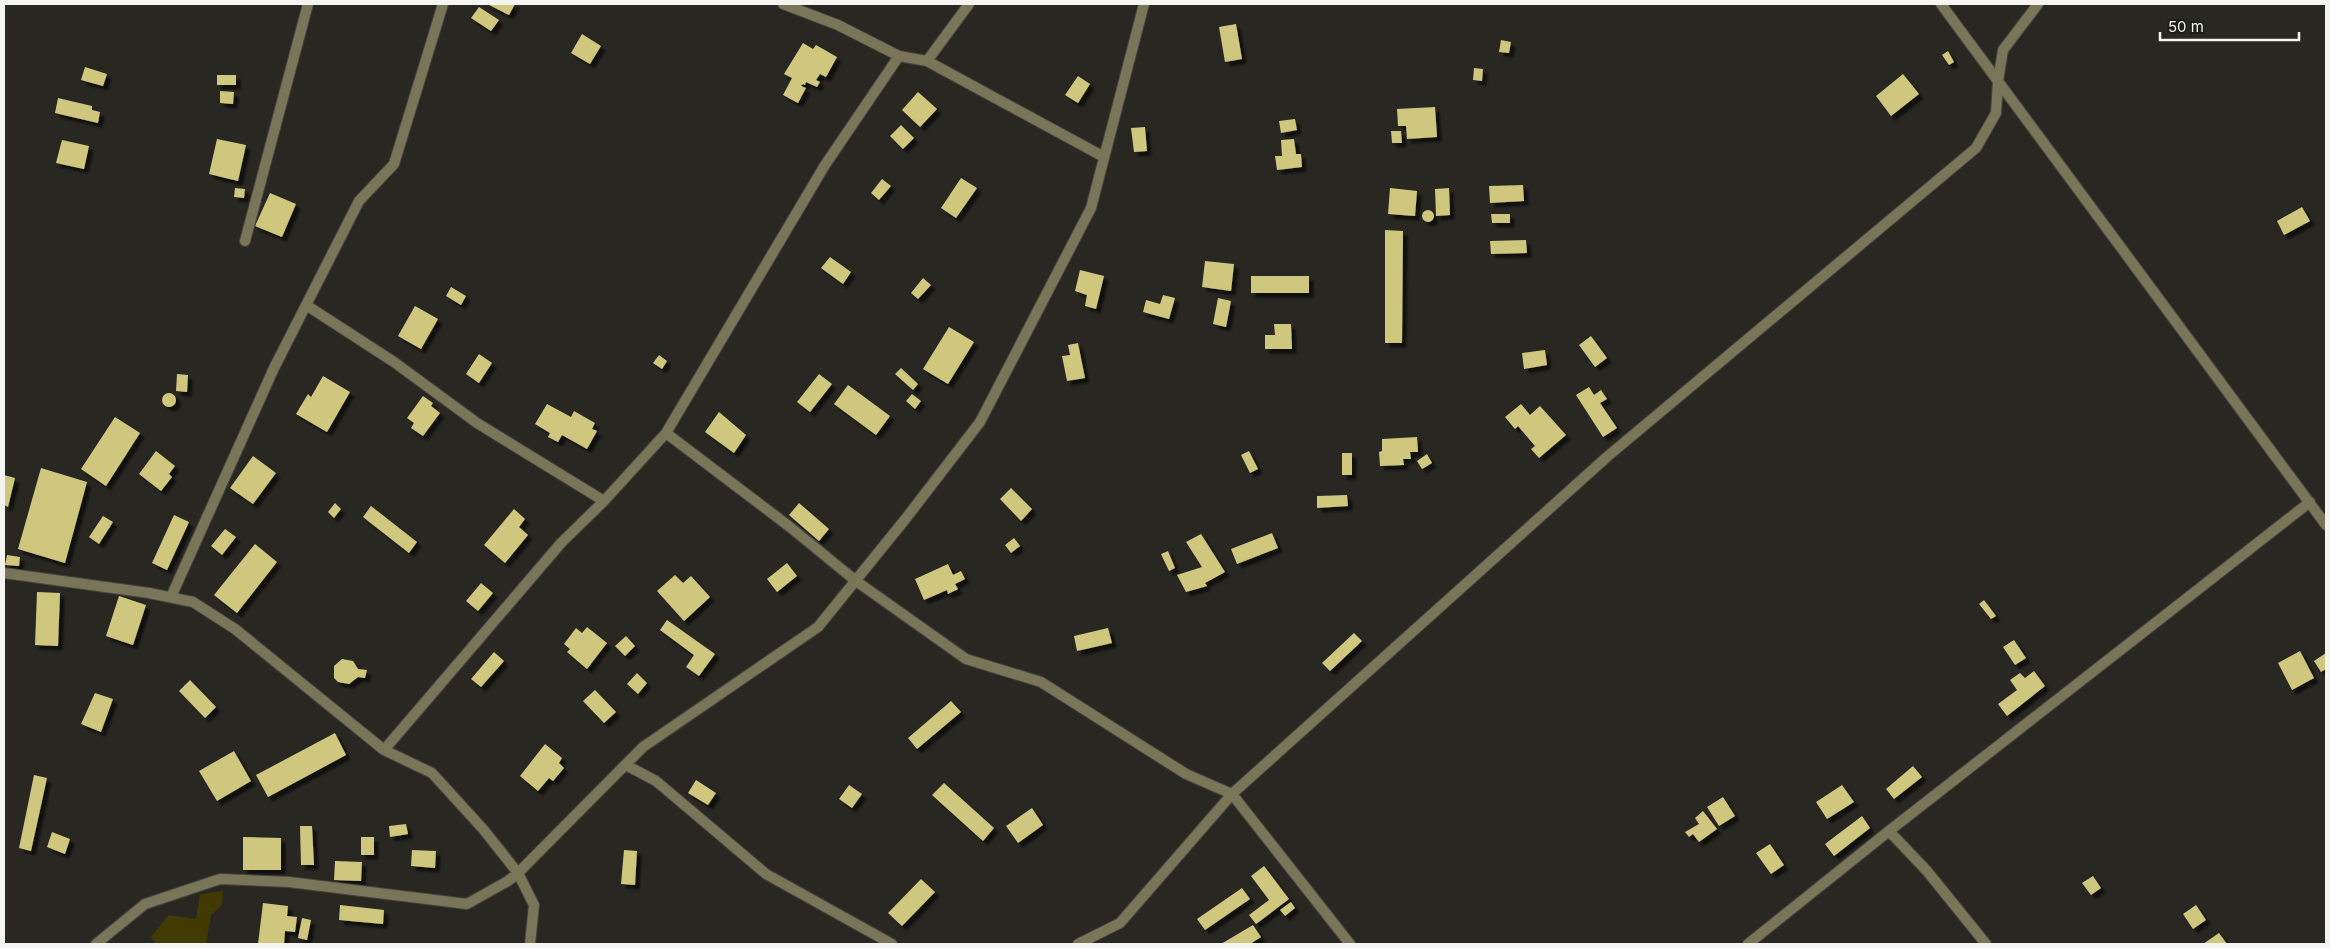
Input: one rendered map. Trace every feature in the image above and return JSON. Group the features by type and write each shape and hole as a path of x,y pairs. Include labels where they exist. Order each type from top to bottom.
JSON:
{"street":[{"path":"245,241 308,4"},
{"path":"171,598 274,368 359,201 394,164 443,4"},
{"path":"783,4 838,25 900,56 927,61 1104,157"},
{"path":"927,61 969,4"},
{"path":"96,944 145,904 220,879 342,888 467,904 508,881 518,873 644,747 818,627 980,422 1091,208 1144,4"},
{"path":"1941,4 2326,525"},
{"path":"1078,944 1120,923 1232,794 1608,456 1976,148 1996,113 1998,81 2003,50 2038,4"},
{"path":"384,750 561,543 604,501 666,433 825,165 900,56"},
{"path":"306,305 394,362 478,424 604,501"},
{"path":"666,433 790,527 856,581 966,659 1041,682 1186,774 1232,794 1350,944"},
{"path":"1748,944 1889,831 2310,502"},
{"path":"4,574 192,602 235,629 384,750 432,773 483,829 518,873 534,906 530,944"},
{"path":"626,765 656,781 766,874 892,944"},
{"path":"1889,831 1927,870 1986,944"}],"shaded area":[{"path":"223,891 222,905 211,915 206,944 156,944 151,937 169,915 196,919 200,894"}],"building":[{"path":"487,4 515,4 509,15"},
{"path":"479,7 499,20 491,31 471,18"},
{"path":"1236,24 1242,59 1225,62 1219,27"},
{"path":"582,34 601,46 590,64 571,53"},
{"path":"1501,40 1511,42 1509,53 1499,52"},
{"path":"803,43 813,49 816,45 837,57 826,77 820,74 816,80 820,82 817,87 806,82 805,85 801,86 806,88 798,103 783,95 792,78 784,74"},
{"path":"1948,51 1954,62 1949,65 1942,55"},
{"path":"85,67 107,74 103,86 81,80"},
{"path":"1474,68 1483,69 1482,81 1473,80"},
{"path":"1903,74 1919,94 1891,116 1876,96"},
{"path":"217,75 236,75 236,85 217,85"},
{"path":"1078,76 1090,84 1078,103 1065,95"},
{"path":"220,91 234,92 233,104 220,103"},
{"path":"918,92 937,109 920,127 902,110"},
{"path":"58,98 92,106 92,110 100,112 98,123 55,113"},
{"path":"1435,107 1437,137 1407,139 1406,126 1398,126 1397,109"},
{"path":"1295,119 1297,130 1281,133 1279,121"},
{"path":"901,125 914,138 903,149 890,136"},
{"path":"1145,127 1147,151 1134,152 1131,128"},
{"path":"1391,131 1401,131 1402,143 1392,143"},
{"path":"217,139 246,145 238,181 209,174"},
{"path":"1294,139 1296,154 1301,154 1302,167 1277,170 1275,156 1282,156 1281,140"},
{"path":"62,140 89,146 84,169 56,163"},
{"path":"961,178 977,188 956,218 941,208"},
{"path":"882,179 891,186 879,200 871,193"},
{"path":"1523,185 1524,201 1490,203 1489,186"},
{"path":"235,188 245,189 244,198 234,197"},
{"path":"1390,188 1417,191 1415,216 1388,214"},
{"path":"1449,188 1450,215 1436,216 1435,189"},
{"path":"270,193 296,204 282,237 255,226"},
{"path":"2302,207 2310,221 2284,235 2277,221"},
{"path":"1428,210 1434,216 1428,222 1422,216"},
{"path":"1491,214 1510,214 1510,223 1492,223"},
{"path":"1385,230 1403,231 1402,343 1385,343"},
{"path":"1526,240 1527,253 1491,254 1490,241"},
{"path":"830,257 851,272 843,284 821,268"},
{"path":"1205,261 1234,264 1231,291 1202,287"},
{"path":"1080,270 1104,276 1096,309 1085,306 1087,295 1075,291"},
{"path":"1251,276 1309,276 1309,293 1251,293"},
{"path":"923,278 931,285 918,299 911,293"},
{"path":"451,287 466,296 461,305 446,296"},
{"path":"1163,295 1175,298 1169,319 1143,312 1146,300 1160,304"},
{"path":"1218,298 1231,301 1226,327 1213,324"},
{"path":"415,306 438,319 421,349 398,336"},
{"path":"1274,324 1291,324 1292,349 1265,349 1265,335 1275,335"},
{"path":"949,327 974,342 948,384 923,369"},
{"path":"1591,336 1607,358 1595,367 1579,345"},
{"path":"1078,343 1085,378 1067,381 1062,356 1070,355 1068,345"},
{"path":"1545,350 1547,365 1524,369 1522,353"},
{"path":"479,354 492,363 479,383 466,374"},
{"path":"659,355 667,361 662,369 653,363"},
{"path":"901,368 918,384 913,390 895,374"},
{"path":"177,374 188,375 187,392 176,391"},
{"path":"819,374 832,384 810,412 797,402"},
{"path":"323,376 350,392 327,432 296,414 308,394 311,397"},
{"path":"848,385 890,416 876,435 834,404"},
{"path":"1589,387 1594,395 1601,390 1607,399 1600,403 1617,428 1603,437 1576,395"},
{"path":"166,393 172,393 176,400 172,407 166,407 162,403 162,397"},
{"path":"912,394 921,401 915,409 906,401"},
{"path":"423,396 433,403 431,406 440,413 423,436 411,428 414,423 407,418"},
{"path":"547,404 571,417 574,411 595,423 592,429 597,431 587,449 562,435 558,442 548,437 550,433 535,424"},
{"path":"1521,404 1530,415 1540,406 1566,435 1539,458 1531,449 1535,446 1518,426 1515,429 1505,417"},
{"path":"719,412 746,435 734,453 705,432"},
{"path":"115,417 140,433 106,486 81,469"},
{"path":"1417,437 1418,452 1410,452 1411,459 1403,459 1404,465 1380,466 1379,452 1382,451 1382,439"},
{"path":"156,451 175,466 169,474 172,477 161,491 139,474"},
{"path":"1249,451 1258,469 1250,473 1241,455"},
{"path":"1342,453 1352,453 1352,475 1342,475"},
{"path":"1427,454 1432,463 1422,469 1417,461"},
{"path":"253,456 276,473 253,504 230,488"},
{"path":"41,468 87,482 65,563 18,549"},
{"path":"4,475 15,478 8,507 4,505"},
{"path":"1011,488 1032,509 1021,521 1000,499"},
{"path":"1347,495 1348,506 1317,508 1317,496"},
{"path":"335,503 341,509 334,518 328,512"},
{"path":"799,503 829,529 819,541 789,515"},
{"path":"371,506 417,542 409,553 363,517"},
{"path":"514,509 525,519 519,527 528,535 505,563 484,545"},
{"path":"174,515 189,522 167,570 152,563"},
{"path":"103,516 113,522 99,544 89,537"},
{"path":"225,529 236,537 222,555 211,546"},
{"path":"1272,533 1278,548 1237,564 1231,549"},
{"path":"1201,534 1225,572 1205,583 1207,586 1186,592 1177,575 1202,567 1186,542"},
{"path":"1014,538 1020,546 1011,553 1005,545"},
{"path":"255,544 277,562 237,613 214,595"},
{"path":"1168,551 1175,568 1169,571 1161,554"},
{"path":"7,555 20,557 19,566 5,565"},
{"path":"787,563 797,576 777,592 767,579"},
{"path":"948,564 953,575 961,571 965,579 955,584 958,589 948,594 947,590 924,600 915,579"},
{"path":"675,575 683,583 691,576 710,597 684,621 657,591"},
{"path":"481,583 493,593 478,611 466,601"},
{"path":"37,592 60,593 58,646 35,645"},
{"path":"119,596 146,605 133,645 106,636"},
{"path":"1984,600 1996,616 1991,619 1979,604"},
{"path":"667,620 715,654 699,676 686,667 694,655 660,630"},
{"path":"587,627 607,643 587,669 567,652 570,649 564,644 576,628 582,633"},
{"path":"1108,628 1112,643 1077,651 1074,636"},
{"path":"1354,633 1362,641 1330,671 1322,663"},
{"path":"626,636 635,646 625,656 615,646"},
{"path":"2014,640 2026,658 2015,665 2003,647"},
{"path":"2300,651 2314,678 2292,690 2278,663"},
{"path":"494,652 504,661 481,687 471,679"},
{"path":"2326,653 2326,669 2321,672 2314,661"},
{"path":"342,659 353,661 358,669 367,670 365,678 358,677 349,684 338,682 334,678 334,666"},
{"path":"2034,671 2045,686 2007,716 1998,704 2017,690 2010,680 2020,673 2025,678"},
{"path":"637,673 647,683 638,694 627,684"},
{"path":"190,680 216,707 205,718 179,691"},
{"path":"595,690 616,712 604,723 583,701"},
{"path":"95,693 113,699 101,732 81,724"},
{"path":"951,701 961,712 917,749 908,738"},
{"path":"335,733 346,755 268,797 256,775"},
{"path":"545,744 562,758 559,763 564,768 553,781 549,778 538,791 520,776"},
{"path":"234,751 251,781 217,801 199,771"},
{"path":"1913,766 1922,777 1894,799 1886,789"},
{"path":"34,775 47,778 31,851 19,848"},
{"path":"696,780 716,793 708,805 688,793"},
{"path":"944,783 994,828 983,841 932,795"},
{"path":"849,785 862,794 852,808 839,799"},
{"path":"1842,785 1854,802 1827,819 1816,802"},
{"path":"1723,797 1735,816 1719,826 1707,807"},
{"path":"1032,808 1043,825 1018,843 1006,826"},
{"path":"1703,811 1717,829 1699,842 1693,834 1689,837 1685,832 1699,824 1695,818"},
{"path":"1862,816 1870,828 1834,856 1825,844"},
{"path":"406,824 408,834 390,837 389,826"},
{"path":"300,826 312,826 314,865 301,865"},
{"path":"52,832 70,839 65,854 47,847"},
{"path":"243,837 281,838 281,870 243,870"},
{"path":"361,837 374,837 374,855 361,855"},
{"path":"1770,844 1784,865 1771,874 1756,853"},
{"path":"412,850 436,851 435,868 411,866"},
{"path":"624,850 637,851 635,885 621,884"},
{"path":"335,861 362,862 361,881 334,880"},
{"path":"1264,866 1289,899 1256,924 1249,915 1269,900 1251,876"},
{"path":"2093,876 2101,888 2091,895 2082,883"},
{"path":"921,879 935,892 902,926 888,913"},
{"path":"1242,888 1250,899 1205,930 1197,919"},
{"path":"1291,902 1295,908 1285,916 1280,910"},
{"path":"263,903 288,906 287,916 297,917 295,932 285,931 284,944 258,944"},
{"path":"340,905 384,910 383,924 339,920"},
{"path":"2196,905 2206,920 2193,929 2183,914"},
{"path":"302,918 311,920 307,940 298,938"},
{"path":"1253,925 1261,937 1250,944 1221,944"},
{"path":"2219,933 2227,944 2203,944"}]}
